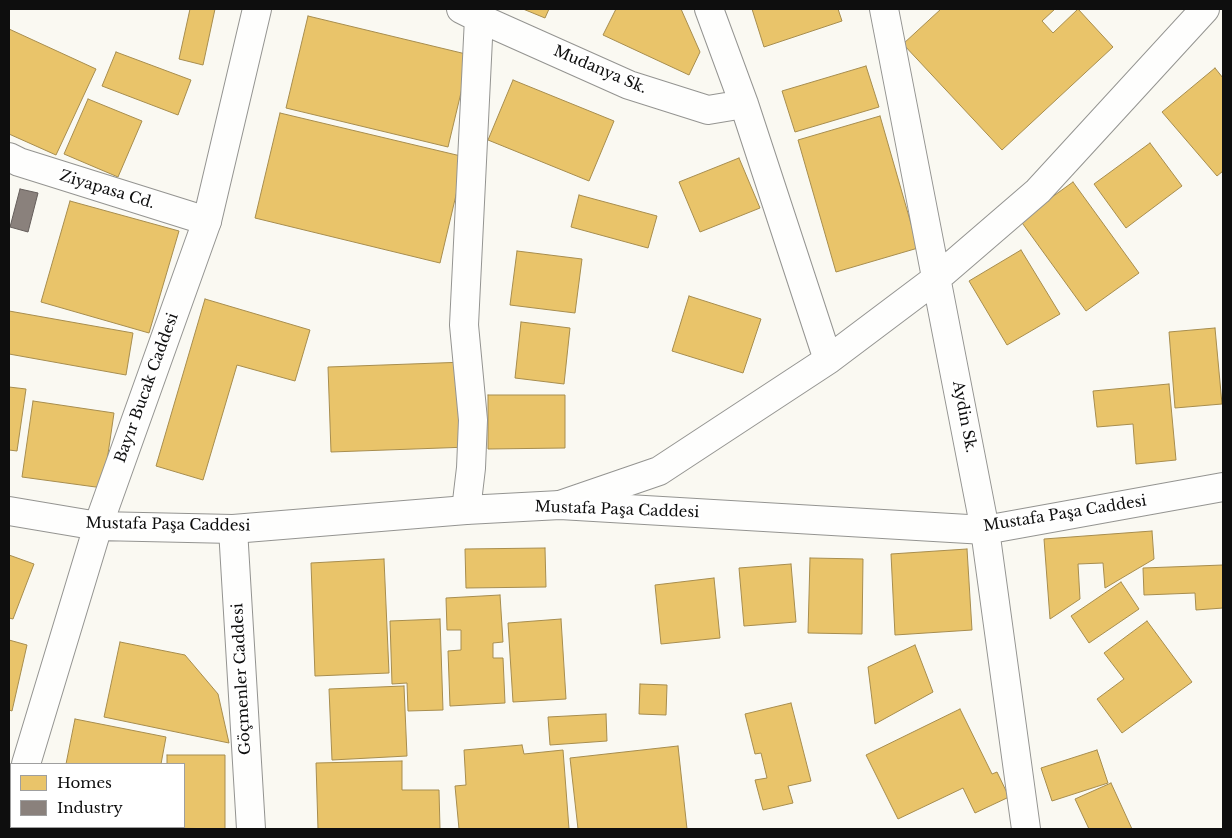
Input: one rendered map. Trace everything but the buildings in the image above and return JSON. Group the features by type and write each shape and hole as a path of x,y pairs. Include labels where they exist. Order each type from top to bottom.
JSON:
{"street":[{"name":"Bayır Bucak Caddesi","path":"26,763 98,526 207,221 258,9"},
{"path":"709,9 744,104 828,360"},
{"name":"Aydin Sk.","path":"884,9 986,530 1026,829"},
{"path":"560,505 660,472 828,360 937,278 1038,191 1206,9"},
{"path":"466,510 471,468 473,420 464,325 470,13"},
{"name":"Mudanya Sk.","path":"470,13 629,85 708,110 744,104"},
{"name":"Ziyapasa Cd.","path":"9,157 19,162 207,221"},
{"name":"Mustafa Paşa Caddesi","path":"9,512 98,526 233,529 466,510 560,505 986,530 1223,487"},
{"name":"Göçmenler Caddesi","path":"233,529 251,829"}]}
